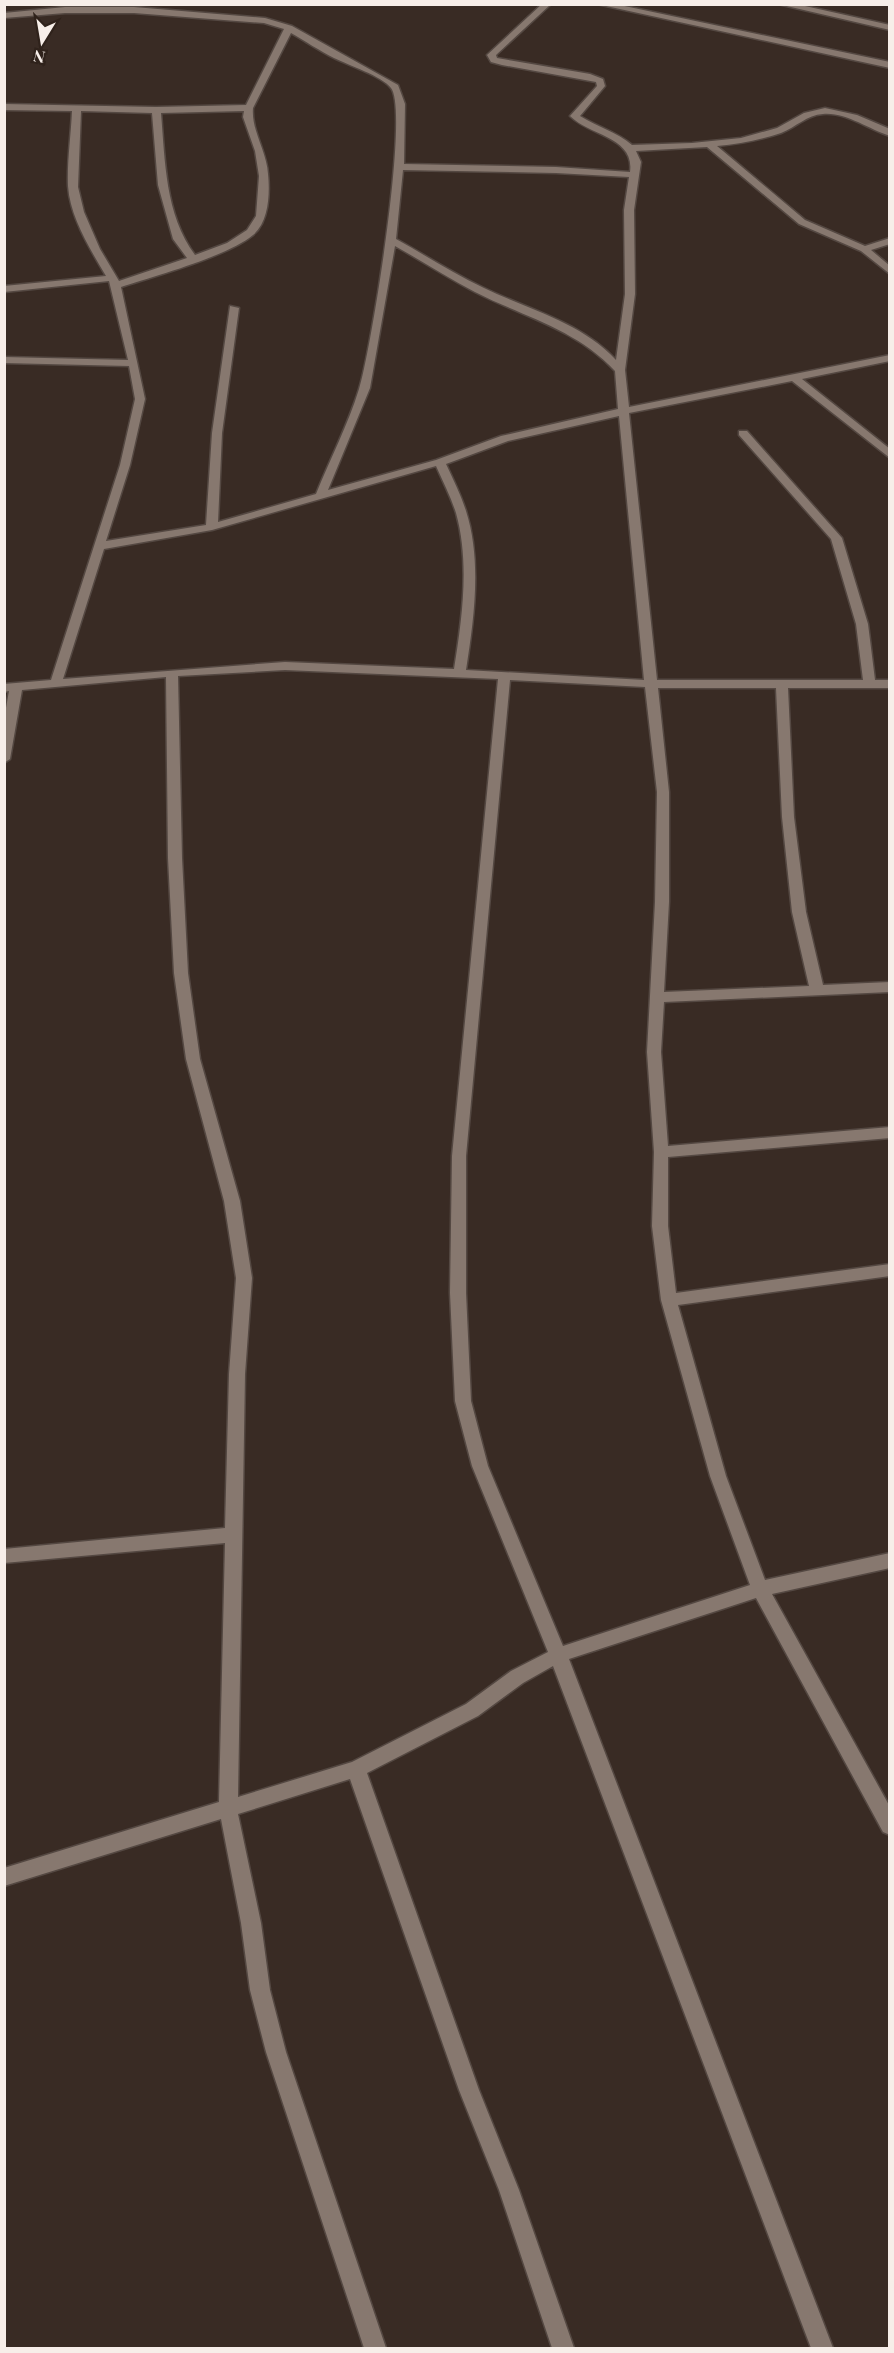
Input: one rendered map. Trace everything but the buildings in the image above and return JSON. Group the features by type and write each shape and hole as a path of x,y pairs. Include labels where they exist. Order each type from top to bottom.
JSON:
{"street":[{"path":"548,4 491,55 494,60 506,63 590,77 600,81 602,86 575,116 621,140 630,148 636,162 629,210 630,294 620,370 635,540 663,792 662,902 654,1052 661,1152 660,1226 669,1300 718,1476 760,1589 890,1826"},
{"path":"601,4 890,65"},
{"path":"782,4 890,28"},
{"path":"4,16 68,7 196,14 265,21 289,28 395,87 401,104 399,166 391,240 365,388 320,497"},
{"path":"4,289 115,281 159,272 230,244 250,232 261,216 264,176 260,151 248,117 249,108 289,28"},
{"path":"4,107 156,110 249,108"},
{"path":"56,682 124,465 140,399 115,281 95,249 79,212 73,187 77,108"},
{"path":"156,110 163,185 178,239 192,258"},
{"path":"630,148 710,145 763,136 780,130 816,111 848,114 890,133"},
{"path":"710,145 802,222 864,249 890,271"},
{"path":"399,166 556,170 635,175"},
{"path":"391,240 480,290 590,341 607,354 620,370"},
{"path":"864,249 890,241"},
{"path":"212,527 217,433 234,308"},
{"path":"99,546 212,527 440,462 505,438 625,411 890,358"},
{"path":"4,360 134,363"},
{"path":"794,377 890,455"},
{"path":"744,433 836,538 862,624 869,683"},
{"path":"440,462 463,517 466,549 469,585 459,673"},
{"path":"4,759 10,687 56,682 285,666 652,684 890,684"},
{"path":"171,673 175,858 181,973 194,1059 232,1201 244,1278 237,1374 232,1535 228,1810 251,1923 260,1990 276,2052 375,2349"},
{"path":"504,676 459,1156 458,1293 463,1401 480,1466 558,1655 822,2349"},
{"path":"782,683 788,817 799,912 817,992"},
{"path":"657,997 817,992 890,987"},
{"path":"661,1152 890,1132"},
{"path":"669,1300 890,1270"},
{"path":"4,1556 232,1535"},
{"path":"4,1877 356,1769 472,1710 517,1677 558,1655 760,1589 890,1560"},
{"path":"356,1769 563,2349"}]}
